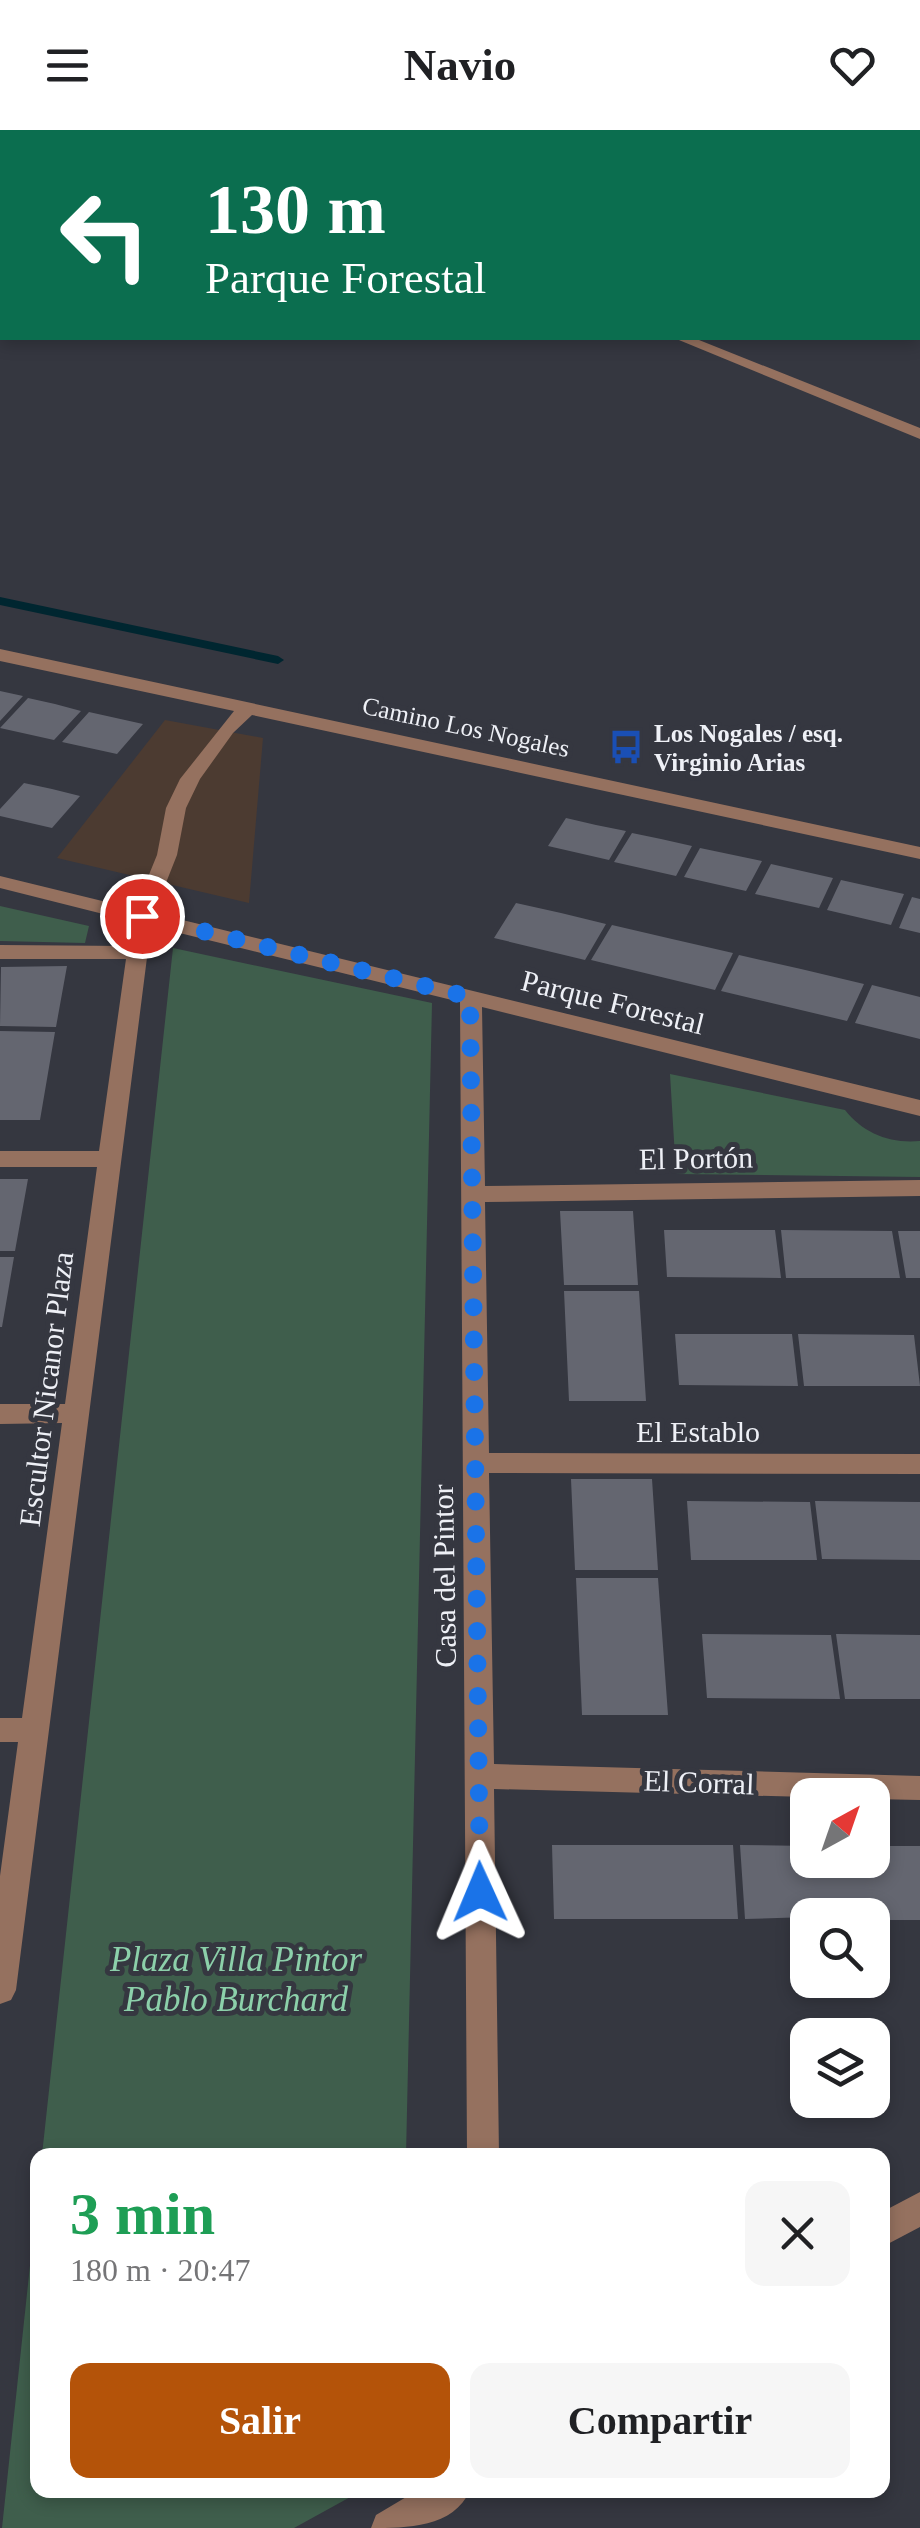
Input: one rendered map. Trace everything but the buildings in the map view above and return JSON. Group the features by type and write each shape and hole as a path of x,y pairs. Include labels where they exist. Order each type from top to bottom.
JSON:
{"street":[{"path":"687,340 920,434"},
{"name":"Camino Los Nogales","path":"0,655 920,853"},
{"name":"Escultor Nicanor Plaza","path":"0,1990 142,916 174,832 176,808 190,779 226,729 248,708"},
{"name":"Parque Forestal","path":"0,882 920,1108"},
{"path":"0,952 136,953"},
{"name":"Casa del Pintor","path":"470,997 483,2148"},
{"path":"0,1159 109,1159"},
{"name":"El Portón","path":"473,1194 920,1188"},
{"path":"0,1414 76,1414"},
{"name":"El Establo","path":"476,1463 920,1464"},
{"path":"0,1730 34,1730"},
{"name":"El Corral","path":"479,1776 920,1788"},
{"path":"890,2226 920,2208"},
{"path":"389,2528 439,2498"}],"shaded area":[{"path":"165,720 263,738 249,903 57,858"}],"green space":[{"path":"0,906 89,926 85,943 0,941"},
{"name":"Plaza Villa Pintor Pablo Burchard","path":"173,948 432,1003 406,2148 43,2148"},
{"path":"670,1074 845,1110 878,1135 898,1141 920,1141 920,1177 676,1174"},
{"path":"30,2266 30,2498 348,2498 294,2528 2,2528"}],"waterway":[{"path":"0,601 278,660"}],"place":[{"name":"Los Nogales / esq. Virginio Arias","path":"626,747"}],"route":[{"path":"142,916 470,997 480,1892"}]}
